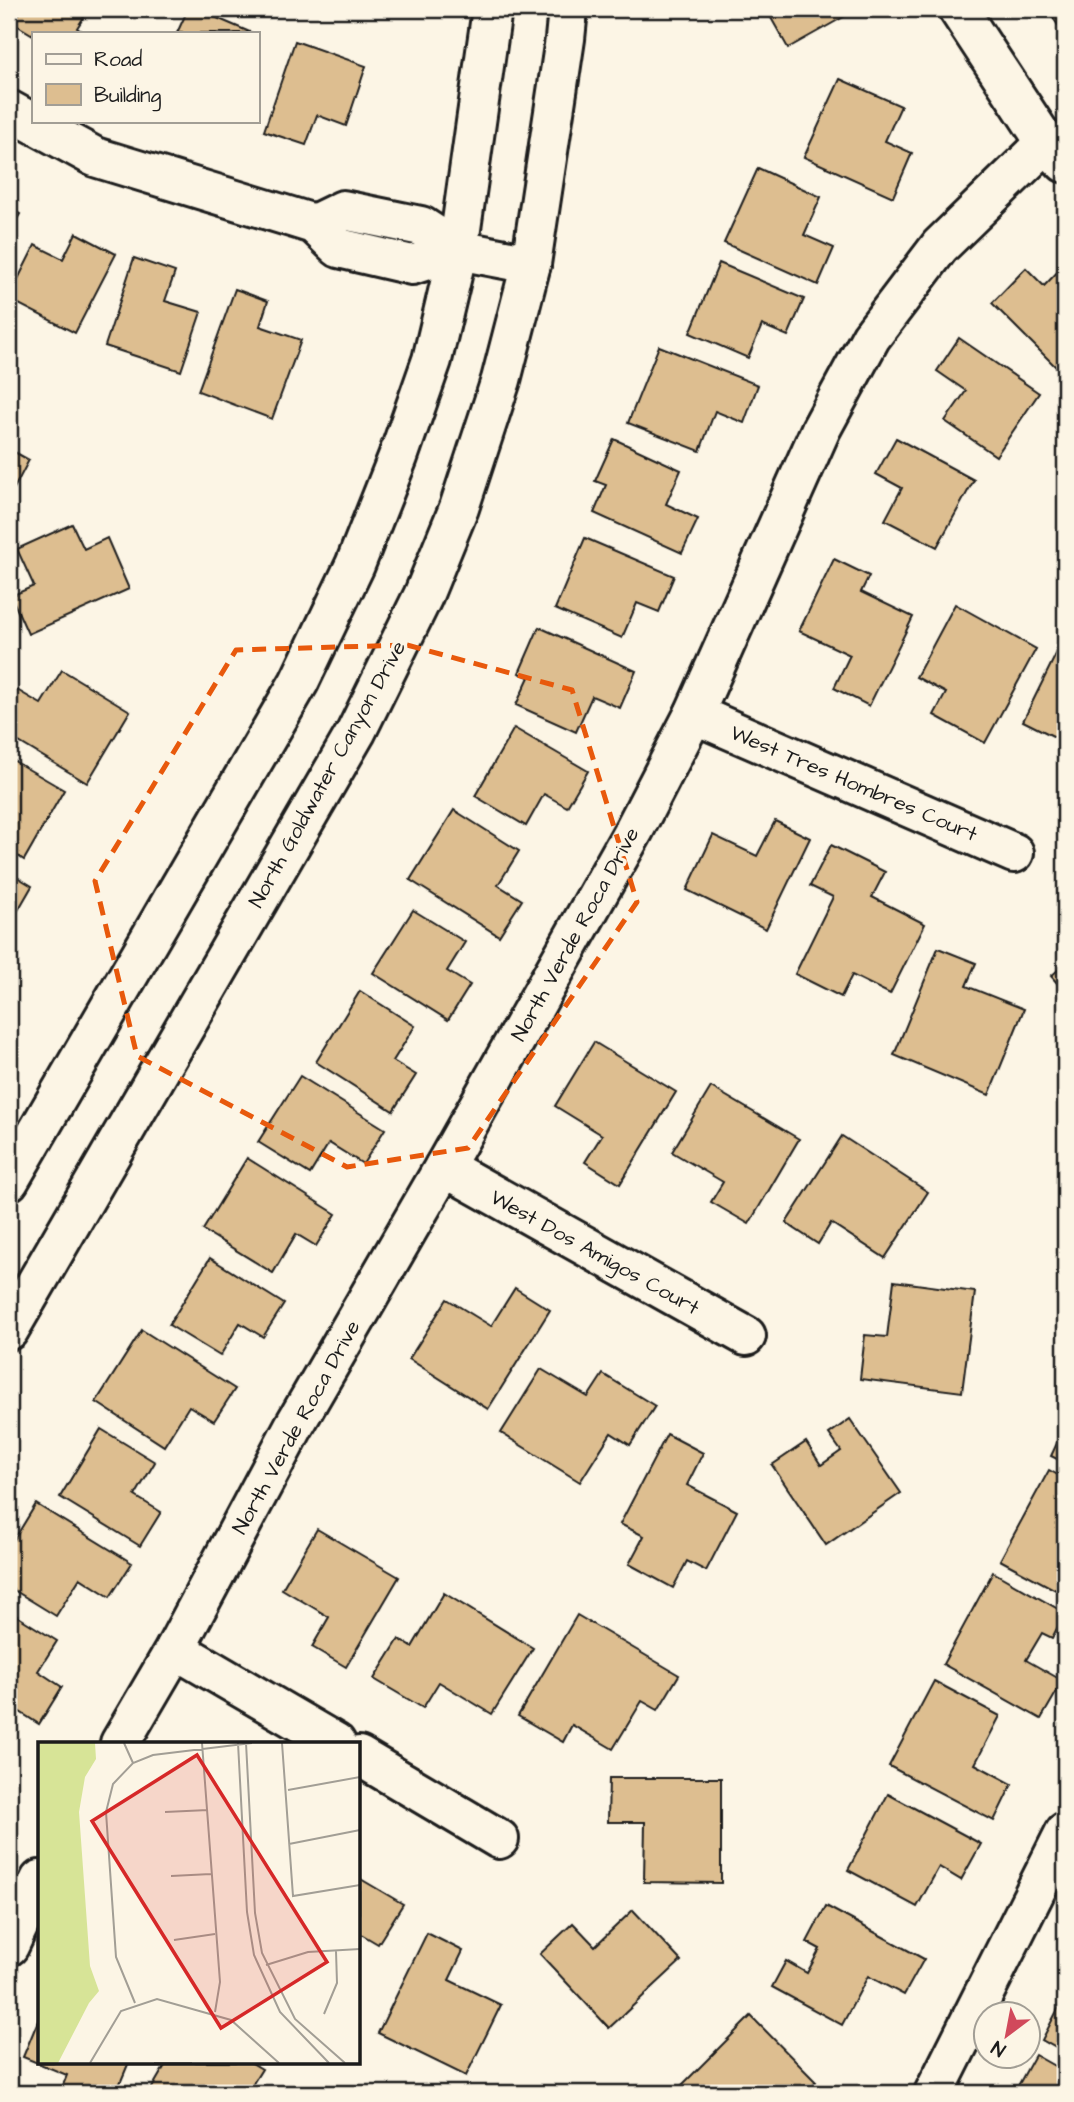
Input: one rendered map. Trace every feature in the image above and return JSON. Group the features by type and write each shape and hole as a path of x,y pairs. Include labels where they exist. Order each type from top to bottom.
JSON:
{"street":[{"path":"9,1181 299,682 355,565 398,457 432,360 458,250 492,9"},
{"name":"North Goldwater Canyon Drive","path":"9,1330 356,732 423,596 459,508 501,380 531,264 568,9"},
{"path":"958,9 1056,153"},
{"path":"9,110 94,157 314,224 339,248 412,265 458,250 531,264"},
{"name":"North Verde Roca Drive","path":"121,1742 175,1649 294,1426 634,830 694,714 821,429 871,337 940,246 1056,153"},
{"name":"West Tres Hombres Court","path":"694,714 1014,853"},
{"name":"West Dos Amigos Court","path":"444,1167 746,1336"},
{"path":"175,1649 334,1742"},
{"path":"360,1757 499,1839"},
{"path":"934,2093 1065,1832"},
{"path":"9,1946 38,1884"}],"highlighted area":[{"path":"407,645 572,690 637,902 468,1148 347,1167 137,1056 95,881 236,650"}],"building":[{"path":"22,9 89,9 77,28 83,32 32,32 32,34 13,23"},
{"path":"188,9 196,9 250,32 177,32"},
{"path":"766,9 856,9 856,10 788,48"},
{"path":"1047,9 1065,9 1065,29 1062,31"},
{"path":"295,41 366,66 346,126 317,115 306,145 264,131"},
{"path":"840,79 901,106 885,141 912,153 893,197 804,157"},
{"path":"758,168 821,197 804,235 834,248 818,285 724,243"},
{"path":"9,207 20,214 9,233"},
{"path":"76,233 116,254 75,333 9,297 35,245 63,259"},
{"path":"134,258 175,272 165,301 201,312 181,371 105,346"},
{"path":"719,263 804,299 788,336 762,325 748,358 690,333"},
{"path":"1065,264 1065,369 1062,373 992,303 1026,268 1044,286"},
{"path":"235,289 268,301 260,326 301,340 272,419 198,391"},
{"path":"959,338 1039,393 996,456 945,421 966,391 937,371"},
{"path":"659,346 758,385 744,423 715,411 700,451 628,423"},
{"path":"896,438 974,480 937,547 885,520 902,488 876,474"},
{"path":"614,439 681,470 666,504 698,519 682,553 594,513 606,485 595,481"},
{"path":"9,449 29,460 9,498"},
{"path":"72,524 84,549 107,538 129,589 28,634 11,596 34,586 17,549"},
{"path":"585,538 674,576 659,612 637,603 622,638 555,609"},
{"path":"834,559 869,576 861,592 913,617 869,706 834,688 850,655 799,631"},
{"path":"955,604 1036,649 985,743 934,715 946,693 916,677"},
{"path":"539,627 636,671 620,708 592,696 576,732 516,705 529,677 519,673"},
{"path":"1065,636 1065,730 1061,740 1023,721"},
{"path":"62,670 130,711 87,783 9,736 9,703 17,690 41,704"},
{"path":"514,728 588,771 567,807 544,794 526,826 475,796"},
{"path":"9,758 64,790 24,860 9,850"},
{"path":"454,810 519,851 498,885 522,900 499,936 410,880"},
{"path":"775,821 810,838 766,929 687,890 713,835 757,856"},
{"path":"831,845 885,872 872,897 925,924 890,994 852,975 841,997 795,974 833,897 810,886"},
{"path":"9,872 32,886 9,926"},
{"path":"413,910 465,942 447,971 470,985 448,1020 373,973"},
{"path":"938,948 976,963 966,986 1024,1009 989,1095 894,1055"},
{"path":"1065,964 1065,992 1051,976"},
{"path":"360,991 415,1026 393,1061 416,1075 393,1111 316,1062"},
{"path":"594,1042 676,1092 620,1184 585,1162 602,1135 555,1106"},
{"path":"300,1076 385,1129 363,1164 329,1143 310,1174 258,1142"},
{"path":"711,1087 799,1139 749,1224 711,1202 723,1182 672,1152"},
{"path":"842,1136 928,1192 885,1258 831,1223 818,1244 786,1223"},
{"path":"247,1158 336,1214 316,1246 296,1234 273,1273 203,1230"},
{"path":"210,1258 284,1304 263,1337 240,1323 220,1356 169,1325"},
{"path":"894,1281 975,1292 962,1392 860,1379 865,1335 887,1337"},
{"path":"515,1288 550,1310 488,1409 409,1359 447,1299 491,1326"},
{"path":"142,1330 235,1389 214,1421 189,1406 164,1446 96,1402"},
{"path":"541,1369 588,1397 603,1374 655,1406 630,1445 611,1433 580,1482 501,1433"},
{"path":"850,1419 901,1493 826,1545 772,1465 806,1442 821,1465 841,1451 829,1434"},
{"path":"1065,1426 1065,1463 1051,1456"},
{"path":"101,1429 155,1462 135,1496 161,1512 140,1546 60,1497"},
{"path":"667,1434 703,1453 687,1485 737,1511 706,1571 687,1561 673,1588 629,1564 644,1536 620,1524"},
{"path":"1049,1470 1065,1479 1065,1595 1000,1560"},
{"path":"36,1504 132,1563 110,1597 80,1578 56,1616 9,1587 9,1548"},
{"path":"317,1529 399,1577 346,1667 312,1647 329,1617 282,1589"},
{"path":"993,1572 1065,1613 1052,1638 1042,1633 1026,1660 1063,1681 1041,1719 943,1664"},
{"path":"444,1593 533,1648 492,1714 439,1682 423,1708 374,1679 399,1639 412,1647"},
{"path":"9,1611 57,1641 38,1671 62,1687 39,1724 9,1705"},
{"path":"577,1615 679,1675 658,1710 642,1701 613,1749 572,1725 563,1742 518,1716"},
{"path":"934,1681 1000,1716 975,1764 1012,1784 994,1821 889,1766"},
{"path":"609,1778 721,1778 721,1883 644,1882 645,1822 608,1822"},
{"path":"888,1794 981,1844 961,1880 939,1867 917,1907 848,1870"},
{"path":"360,1879 403,1904 378,1944 361,1934"},
{"path":"826,1906 924,1959 904,1995 868,1976 842,2025 772,1987 786,1961 807,1973 820,1949 807,1942"},
{"path":"633,1910 681,1961 609,2028 540,1954 573,1923 595,1946"},
{"path":"427,1933 463,1951 449,1980 501,2005 466,2076 378,2033"},
{"path":"1060,2005 1065,2007 1065,2053 1042,2040"},
{"path":"751,2016 816,2082 805,2093 674,2093"},
{"path":"38,2021 38,2063 23,2057"},
{"path":"1042,2059 1065,2072 1065,2093 1014,2093 1027,2070 1042,2070"},
{"path":"40,2064 128,2064 116,2093 60,2093 67,2075"},
{"path":"166,2064 253,2064 262,2069 247,2093 149,2093"},
{"path":"298,2084 316,2093 293,2093"}]}
